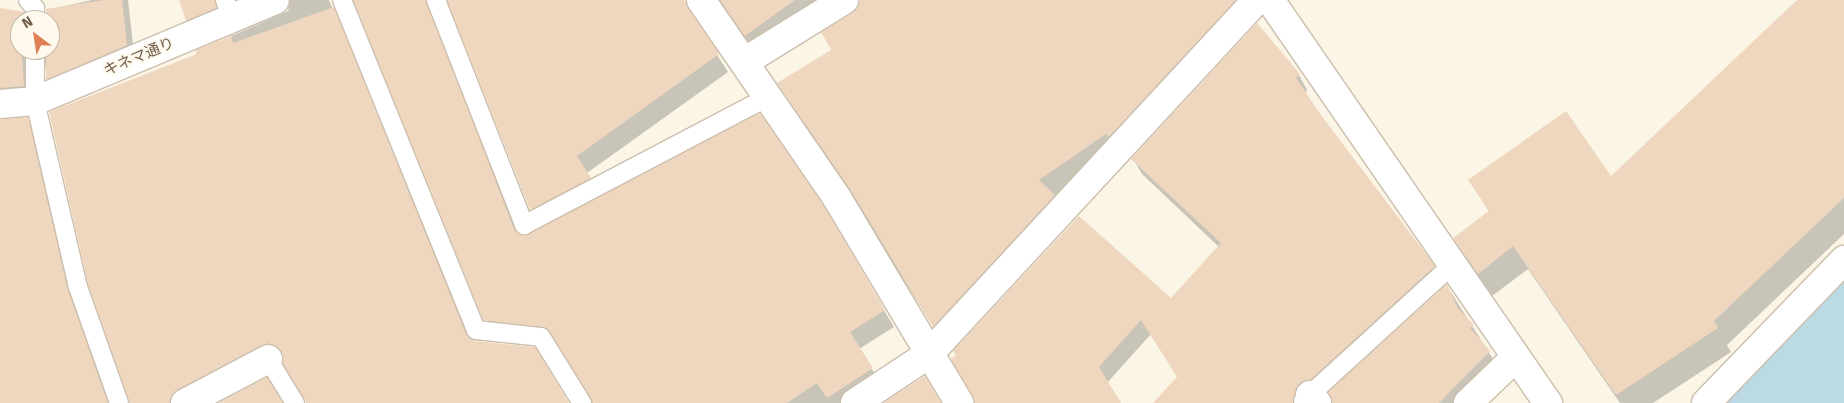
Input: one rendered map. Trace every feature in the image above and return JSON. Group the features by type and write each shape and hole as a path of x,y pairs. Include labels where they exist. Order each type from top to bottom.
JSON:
{"street":[{"name":"キネマ通り","path":"0,104 35,101 229,9 275,0"},
{"path":"701,0 837,198 959,403"},
{"path":"744,62 844,0"},
{"path":"854,403 929,354 1257,0"},
{"path":"1270,0 1548,403"},
{"path":"1706,403 1844,260"},
{"path":"1468,403 1516,357"},
{"path":"186,403 268,359"}],"lane":[{"path":"28,0 35,10"},
{"path":"342,0 476,330 542,337 582,403"},
{"path":"436,0 524,225 768,97"},
{"path":"35,60 35,101 78,287 119,403"},
{"path":"1309,400 1452,265"},
{"path":"268,359 296,403"}],"water":[{"path":"1844,277 1844,403 1723,403"}],"building":[{"path":"104,0 122,0 127,45 46,80 46,60 60,60 60,10 46,9"},
{"path":"179,0 215,0 217,8 186,21"},
{"path":"353,0 426,0 514,229 523,235 760,113 824,206 885,310 850,332 873,368 827,398 817,383 787,403 593,403 547,328 483,320"},
{"path":"447,0 686,0 719,54 577,156 591,178 530,210"},
{"path":"720,0 795,0 745,36"},
{"path":"860,0 1236,0 1109,137 1106,134 1039,180 1055,195 933,327 850,189 777,83 831,50 821,32 853,13"},
{"path":"1797,0 1844,0 1844,198 1714,321 1718,328 1616,395 1513,246 1478,274 1453,238 1489,211 1468,180 1566,111 1611,176"},
{"path":"334,7 466,334 475,341 535,347 569,403 306,403 283,363 282,351 268,343 178,389 169,403 129,403 88,284 49,112 197,54 196,50 231,36 233,43"},
{"path":"0,8 12,10 10,10 10,60 22,60 24,86 0,88"},
{"path":"1257,23 1300,74 1296,78 1321,115 1435,266 1310,380 1299,384 1293,403 1153,403 1177,377 1141,320 1099,367 1121,403 975,403 951,359 956,355 953,351 1079,216 1171,298 1221,243 1131,159"},
{"path":"28,117 68,290 108,403 0,403 0,119"},
{"path":"1447,284 1457,307 1474,325 1470,328 1490,351 1439,403 1332,403 1328,392"},
{"path":"925,376 941,403 883,403"},
{"path":"267,377 283,403 218,403"}]}
